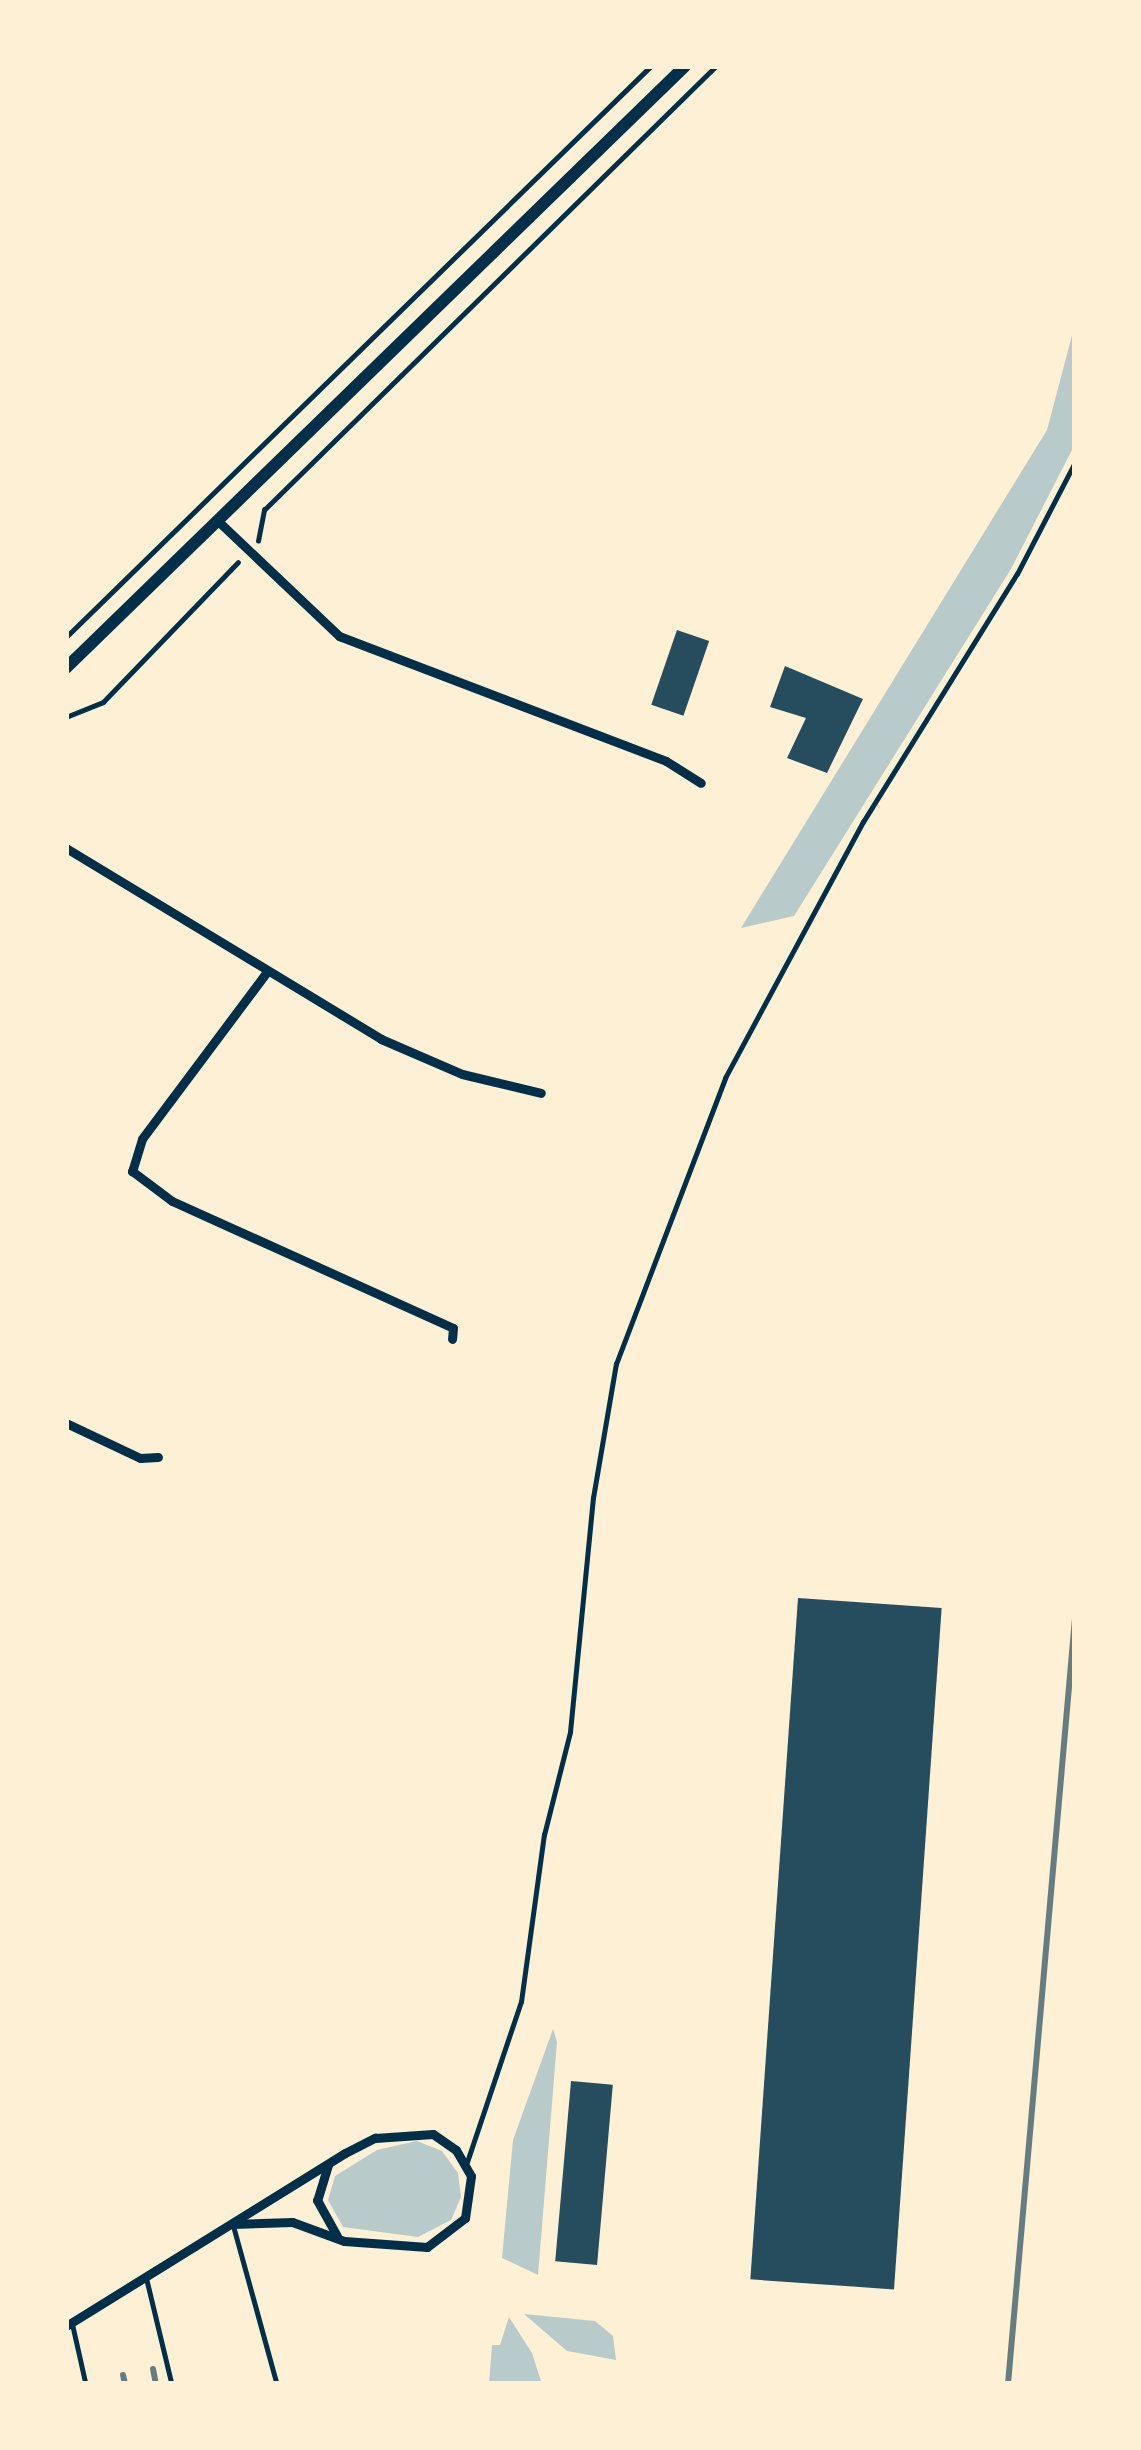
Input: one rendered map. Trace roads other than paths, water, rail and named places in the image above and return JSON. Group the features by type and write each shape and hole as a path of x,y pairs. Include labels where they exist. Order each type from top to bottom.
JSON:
{"main road":[{"path":"66,670 685,66"}],"street":[{"path":"219,522 339,636 666,761 701,783"},
{"path":"66,848 266,973 423,1058 542,1093"},
{"path":"266,973 142,1139 132,1171 172,1201 453,1328 452,1339"},
{"path":"66,1423 140,1458 158,1456"},
{"path":"69,2324 337,2158 375,2138 422,2131 452,2145 466,2164 471,2202 447,2239 416,2248 350,2242 292,2222 233,2224"},
{"path":"337,2158 322,2177 318,2206 328,2228 350,2242"}],"lane":[{"path":"466,2164 480,2106 519,2012 544,1835 570,1732 593,1498 616,1364 724,1078 863,822 1017,574 1075,463"},
{"path":"233,2224 277,2384"},
{"path":"146,2276 172,2384"},
{"path":"69,2324 86,2384"}],"railway":[{"path":"1008,2384 1075,1618"},
{"path":"153,2369 156,2384"},
{"path":"123,2375 125,2384"}]}
